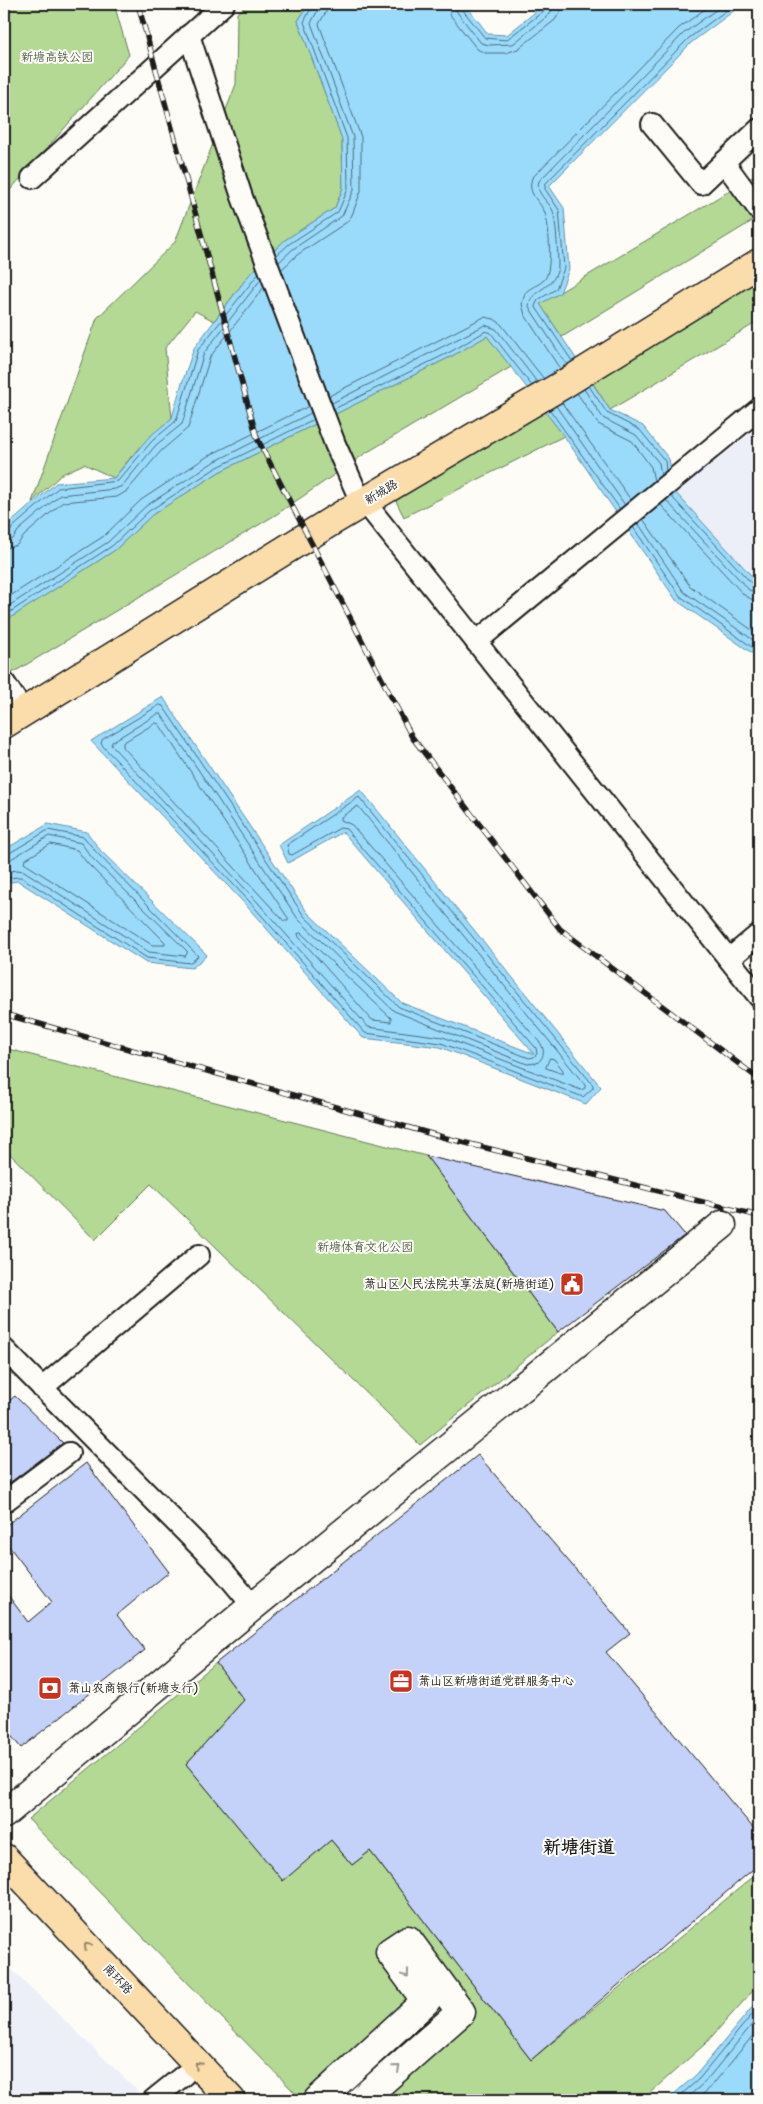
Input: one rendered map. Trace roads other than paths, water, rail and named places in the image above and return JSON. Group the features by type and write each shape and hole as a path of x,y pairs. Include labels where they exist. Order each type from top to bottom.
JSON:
{"main road":[{"name":"新城路","path":"360,497 759,247"},
{"name":"新城路","path":"7,703 360,497 564,384 759,262"},
{"name":"南环路","path":"4,1858 232,2100"},
{"name":"南环路","path":"4,1886 207,2100"}],"street":[{"path":"32,178 224,4"},
{"path":"190,35 242,197 335,444 360,497 759,997"},
{"path":"652,124 701,184 759,129"},
{"path":"724,162 759,210"},
{"path":"476,642 759,409"},
{"path":"729,959 759,934"},
{"path":"4,1814 254,1606 722,1225"},
{"path":"42,1388 199,1255"},
{"path":"4,1349 221,1568 254,1606"},
{"path":"4,1502 69,1454"},
{"path":"318,2100 426,2001 390,1952 408,1940 461,2012 361,2100"},
{"path":"153,2100 184,2076"}],"water":[{"path":"309,4 465,4 488,34 507,35 545,4 743,4 692,42 549,186 564,208 569,269 560,293 540,304 610,410 643,426 669,459 675,492 759,584 759,658 676,600 564,436 487,336 452,356 219,472 152,515 115,550 4,622 4,534 9,524 56,483 114,478 149,437 172,418 194,348 249,275 285,240 335,208 343,188 342,139 298,21"},
{"path":"163,697 307,912 402,1003 534,1054 343,832 288,863 279,845 361,790 601,1087 586,1104 440,1047 363,1038 244,903 91,741"},
{"path":"48,824 87,832 100,850 207,955 192,968 146,963 18,881 4,883 4,850"},
{"path":"759,1999 759,2100 667,2100 696,2075"}],"railway":[{"path":"138,4 257,438 412,737 560,929 759,1079"},
{"path":"4,1014 446,1138 759,1216"}],"place":[{"name":"萧山区人民法院共享法庭(新塘街道)","path":"572,1284"},
{"name":"萧山区新塘街道党群服务中心","path":"401,1681"},
{"name":"萧山农商银行(新塘支行)","path":"50,1688"}],"district":[{"name":"新塘街道","path":"579,1847"}],"park label":[{"name":"新塘高铁公园","path":"57,57"},
{"name":"新塘体育文化公园","path":"365,1247"}]}
